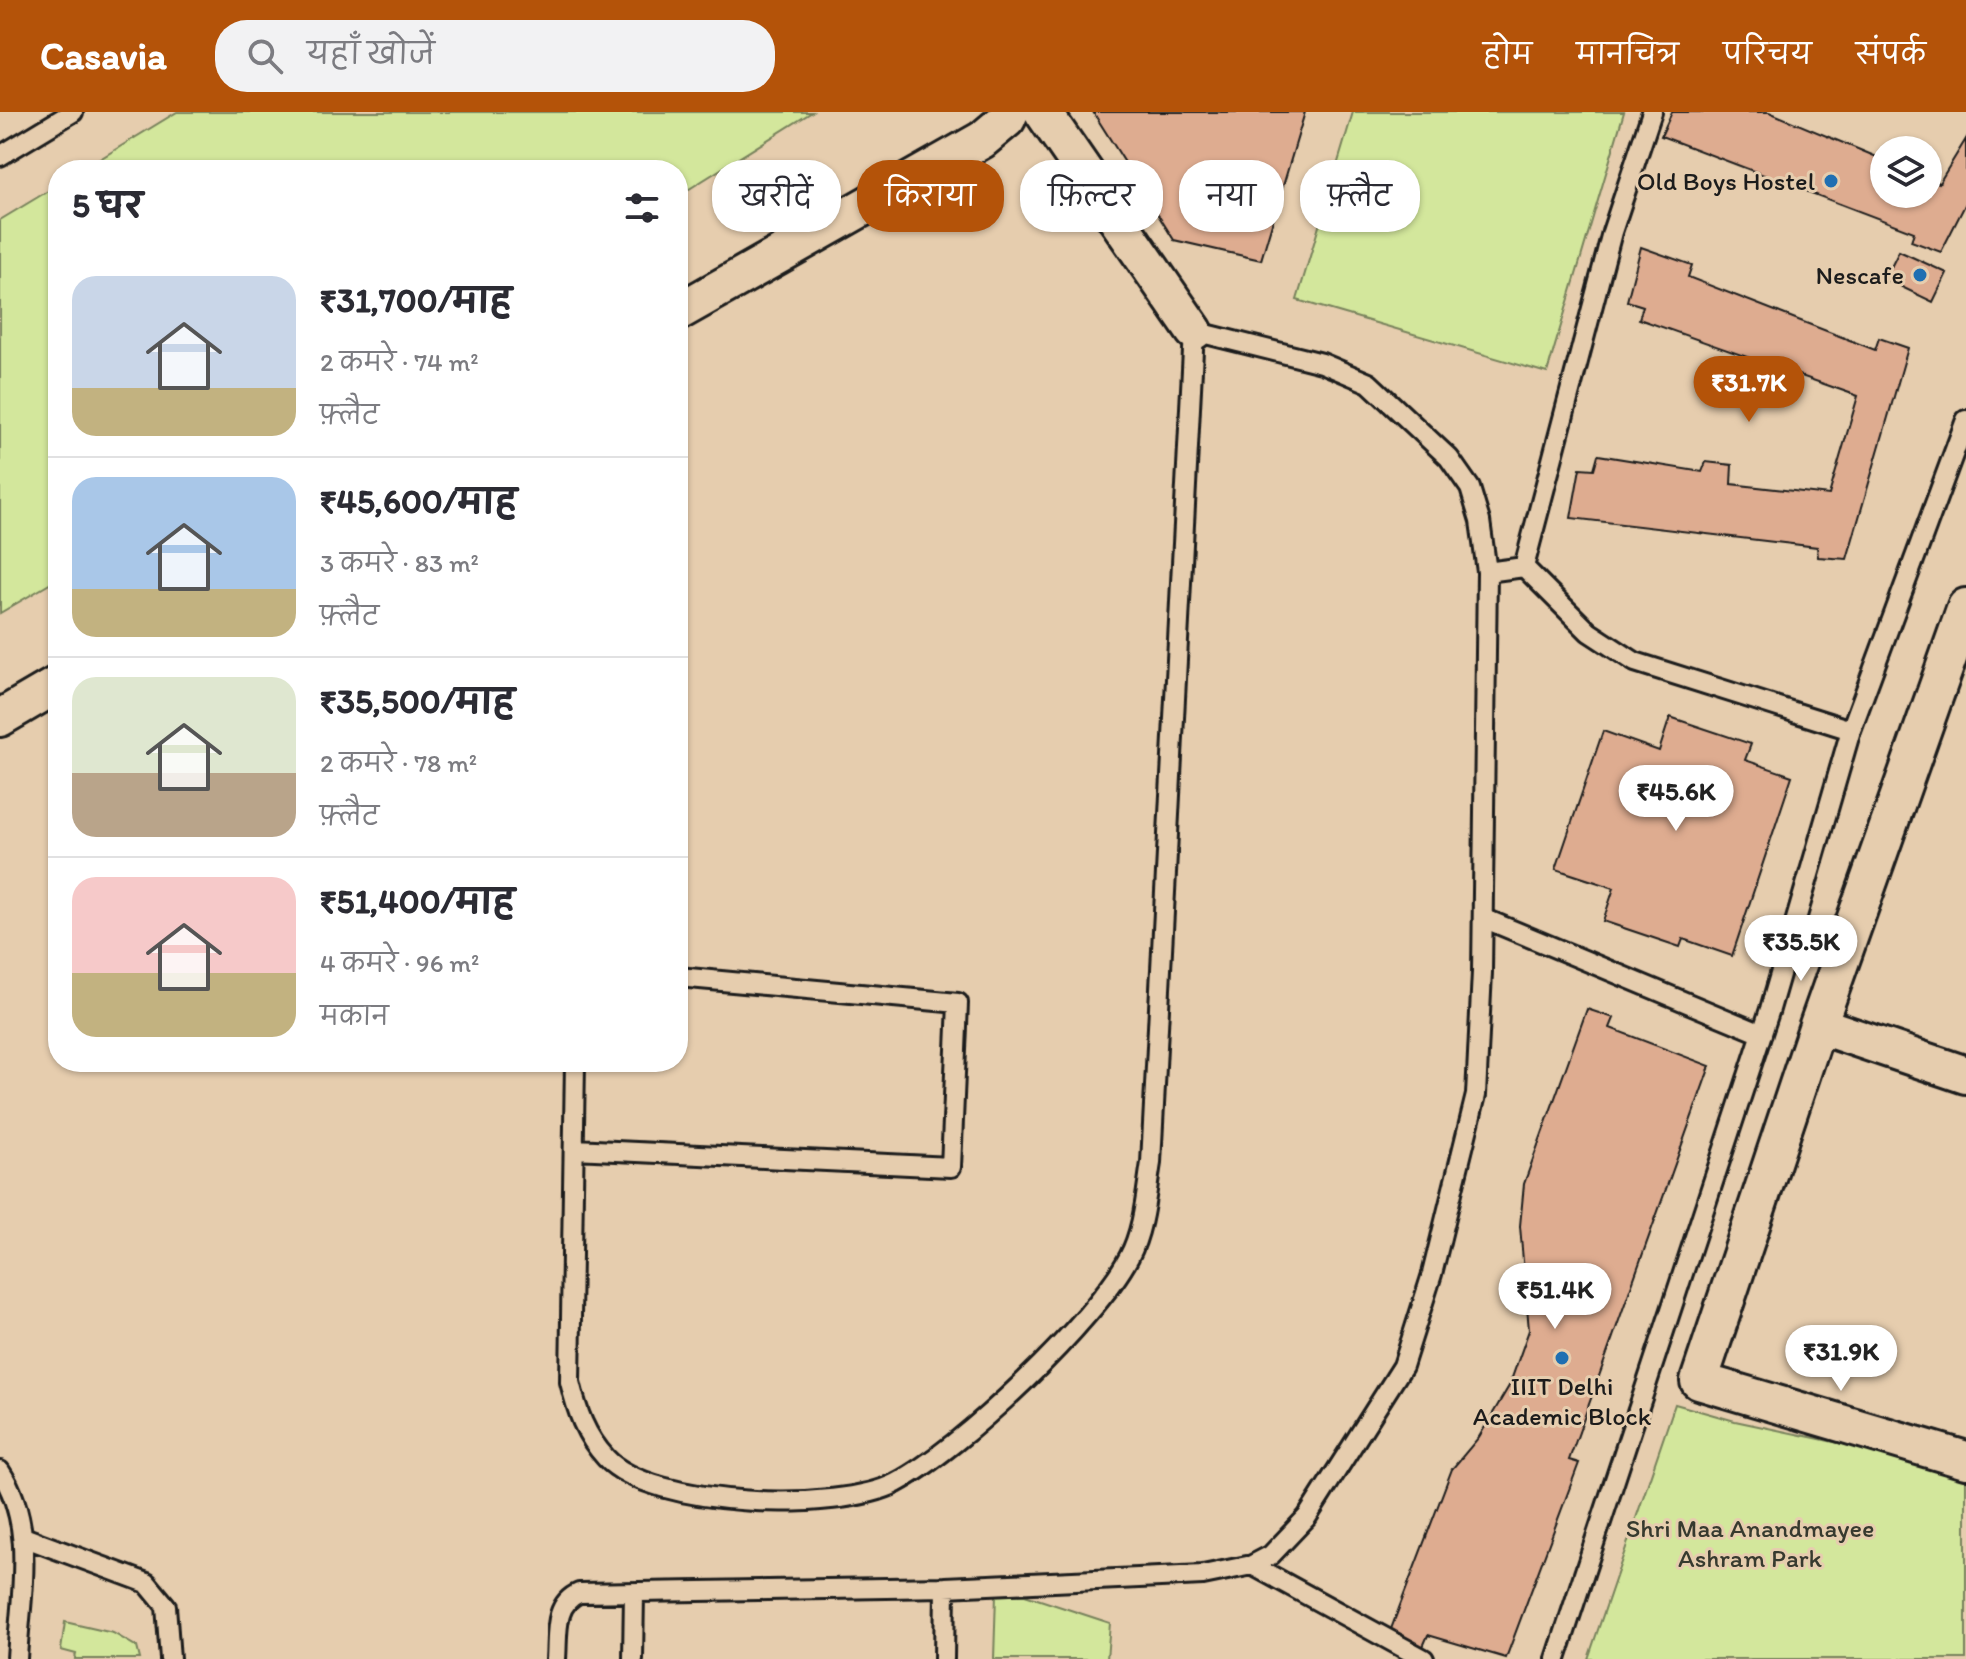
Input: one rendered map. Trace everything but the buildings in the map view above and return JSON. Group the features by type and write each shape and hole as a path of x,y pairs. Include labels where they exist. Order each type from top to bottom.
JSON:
{"street":[{"path":"688,306 982,140 1007,119 1010,112"},
{"path":"1043,112 1194,331"},
{"path":"1963,622 1818,1025 1699,1381 1966,1460"},
{"path":"0,718 48,690"},
{"path":"1818,1025 1966,1075"}],"lane":[{"path":"0,156 73,112"},
{"path":"1524,567 1612,232 1652,112"},
{"path":"556,1659 559,1616 567,1598 579,1593 945,1587 1203,1575 1252,1565 1271,1555 1307,1517 1403,1366 1432,1274 1476,1095 1483,918 1487,572 1480,521 1470,488 1449,458 1369,383 1322,363 1194,331 1151,1163 1131,1254 1111,1287 1084,1320 1007,1395 932,1461 894,1484 851,1498 785,1501 712,1497 660,1489 607,1460 580,1421 570,1382 575,1072"},
{"path":"1556,1659 1762,1034 1851,730 1966,420"},
{"path":"1487,572 1524,567"},
{"path":"1524,567 1589,632 1635,662 1851,730"},
{"path":"1483,918 1762,1034"},
{"path":"574,1149 951,1167 958,1003 688,978"},
{"path":"0,1471 8,1483 26,1538 17,1659"},
{"path":"26,1538 147,1583 166,1606 170,1659"},
{"path":"1252,1565 1424,1659"},
{"path":"944,1659 945,1587"},
{"path":"633,1659 634,1593"}],"green space":[{"path":"177,112 812,112 735,160 712,160 712,175 688,190 688,160 98,160"},
{"path":"1353,112 1624,112 1547,373 1297,300 1317,232 1420,232 1420,160 1339,160"},
{"path":"48,191 48,585 0,613 0,220"},
{"name":"Shri Maa Anandmayee Ashram Park","path":"1675,1404 1735,1421 1966,1470 1966,1659 1588,1659"},
{"path":"996,1594 1025,1595 1110,1623 1107,1659 994,1659"},
{"path":"65,1622 113,1633 137,1647 140,1659 75,1659 76,1654 61,1650"}],"place":[{"name":"Old Boys Hostel","path":"1831,181"},
{"name":"Nescafe","path":"1920,275"},
{"name":"IIIT Delhi Academic Block","path":"1562,1358"}]}
